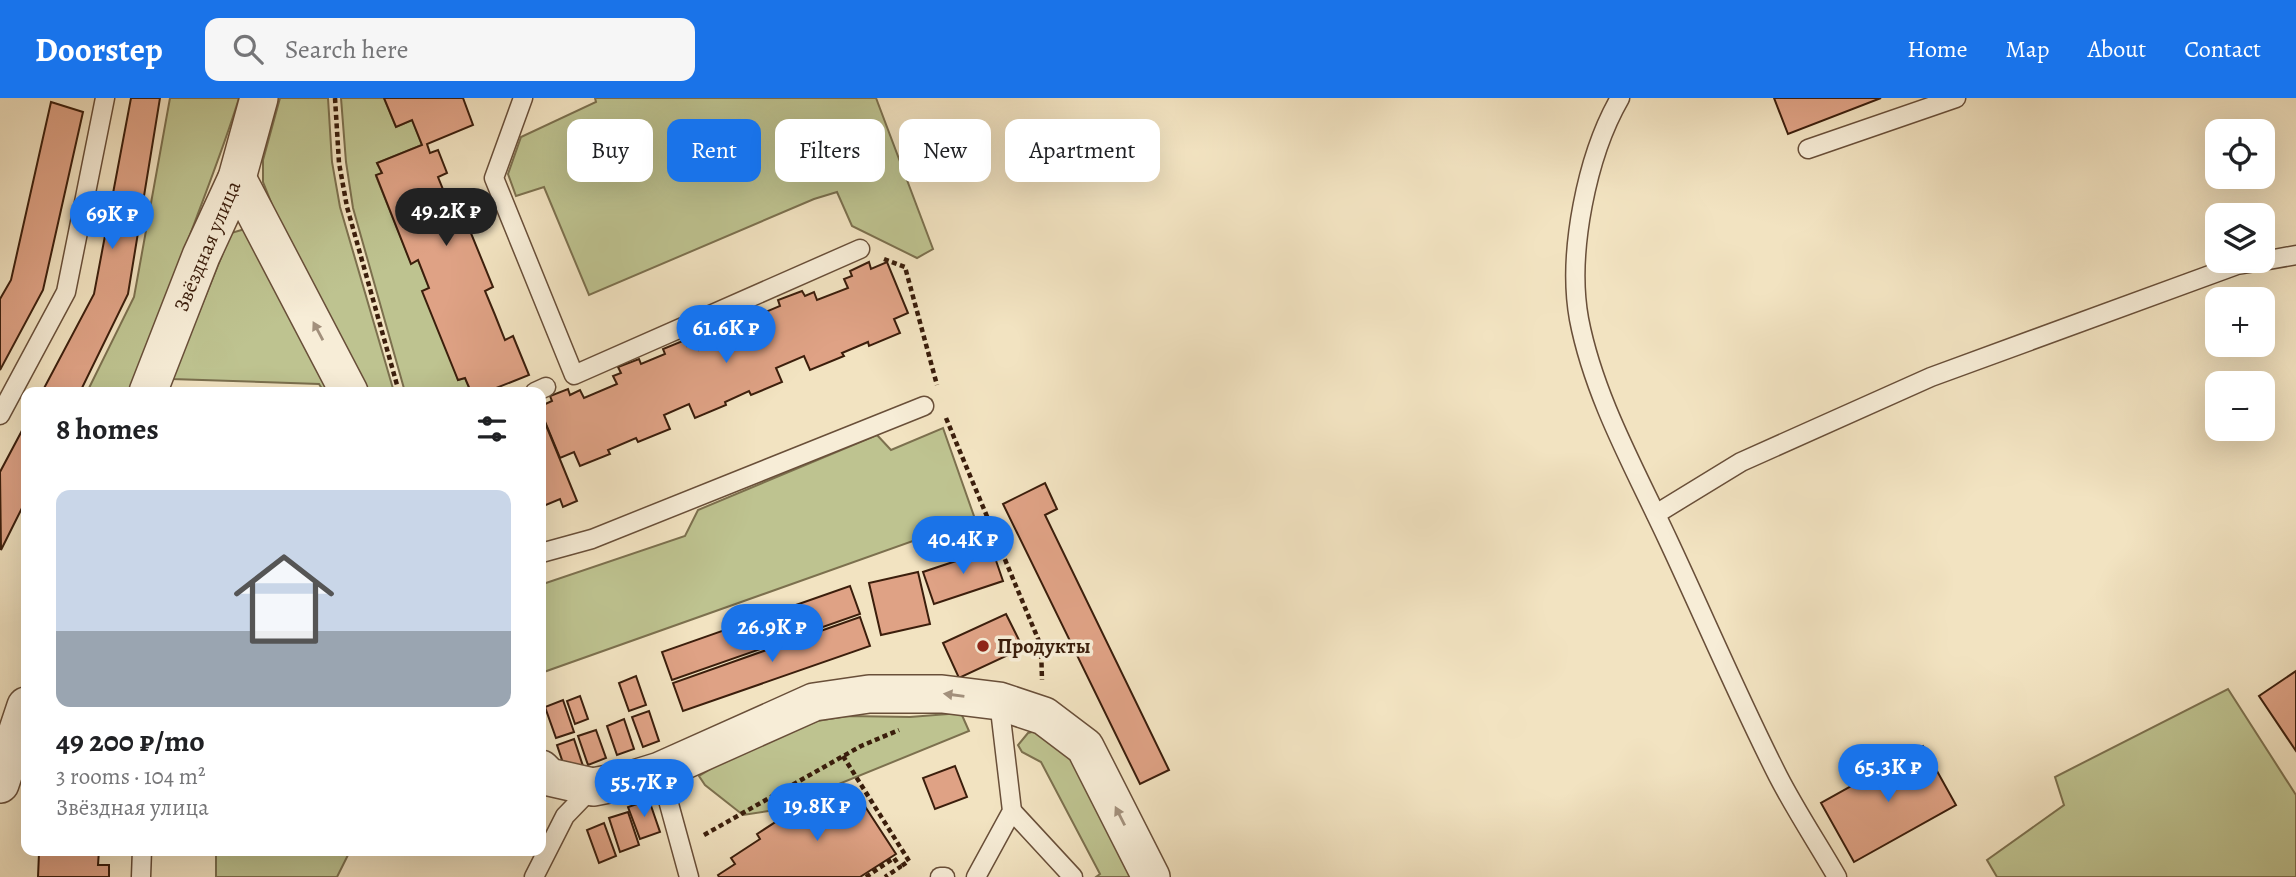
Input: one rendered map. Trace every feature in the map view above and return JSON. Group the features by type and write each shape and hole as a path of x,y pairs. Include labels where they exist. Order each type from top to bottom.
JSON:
{"street":[{"name":"Звёздная улица","path":"150,387 201,256 237,178 259,98"},
{"path":"237,178 346,387"},
{"path":"546,774 593,787 634,779 660,771 814,702 869,694 942,694 999,701 1044,716 1086,747 1151,877"},
{"path":"0,784 21,721"}],"lane":[{"path":"0,415 66,292 105,98"},
{"path":"523,98 494,178 574,375 860,249"},
{"path":"1620,98 1606,123 1592,167 1575,262 1579,317 1594,377 1779,777 1837,877"},
{"path":"1808,149 1956,98"},
{"path":"2275,259 2296,255"},
{"path":"1656,513 1741,462 1931,377 2215,273"},
{"path":"546,552 592,539 924,406"},
{"path":"976,877 1012,811 999,701"},
{"path":"660,771 689,877"},
{"path":"546,853 565,816 593,787"},
{"path":"1012,811 1073,877"},
{"path":"141,877 142,856"},
{"path":"534,877 545,856"},
{"path":"940,877 945,877"}],"path":[{"path":"335,98 340,163 347,207 398,387"},
{"path":"860,249 905,267 937,385"},
{"path":"943,408 949,429 1041,646 1044,716"},
{"path":"699,838 861,746 907,727"},
{"path":"843,756 909,862 885,877"},
{"path":"866,877 894,858 900,867"}],"green space":[{"path":"170,98 239,98 134,387 89,387 134,297"},
{"path":"280,98 328,98 332,162 340,207 393,387 362,387 273,207 263,182 263,160"},
{"path":"341,98 384,98 396,127 412,120 422,145 377,163 382,173 376,176 411,263 418,260 458,380 465,378 469,387 404,387 353,208"},
{"path":"595,98 876,98 884,119 775,119 775,182 885,182 885,122 899,159 899,182 908,182 933,249 917,258 852,226 837,192 814,199 589,295 544,187 516,196 508,174 521,137 596,102"},
{"path":"245,229 329,387 321,387 319,384 172,379 231,233"},
{"path":"943,428 975,519 546,671 546,583 685,536 698,510 877,435 891,450"},
{"path":"2228,689 2296,795 2296,877 1997,877 1987,860 2064,805 2055,777"},
{"path":"961,713 969,731 775,810 743,815 705,785 699,776 724,761 817,721 847,716 910,717"},
{"path":"1036,731 1058,745 1076,766 1136,877 1096,877 1100,874 1041,762 1022,752 1018,745 1028,733"},
{"path":"216,856 348,856 337,877 216,877"}],"building":[{"path":"131,98 160,98 128,294 82,387 45,387 94,294"},
{"path":"384,98 463,98 473,125 427,144 430,153 438,150 447,173 438,177 457,224 466,221 493,287 485,291 505,340 513,336 529,375 499,387 469,387 465,378 458,380 422,291 429,288 418,260 411,264 376,175 382,173 377,163 422,145 412,120 396,127"},
{"path":"1774,98 1881,98 1788,134"},
{"path":"51,102 83,112 43,290 0,370 0,299 11,280"},
{"path":"869,262 871,269 887,262 908,313 894,319 900,333 869,346 868,342 842,353 844,356 810,370 804,356 776,368 782,382 751,395 749,391 725,402 726,405 695,418 689,404 664,415 670,429 638,442 636,438 608,450 610,454 580,466 574,452 560,458 546,424 546,404 552,401 550,396 568,389 570,395 580,390 584,398 617,384 613,376 621,373 618,367 639,359 641,364 665,354 663,349 685,340 687,346 696,342 699,350 732,336 729,327 736,325 733,319 754,311 756,316 780,306 778,300 802,291 805,296 814,292 817,300 848,288 844,279 852,276 850,271"},
{"path":"546,425 577,501 563,507 560,499 546,505"},
{"path":"21,432 21,510 1,550 0,472"},
{"path":"1045,483 1057,509 1045,515 1169,770 1140,784 1003,504"},
{"path":"992,549 1003,581 934,604 923,572"},
{"path":"918,572 930,624 881,635 869,583"},
{"path":"850,586 860,614 672,680 662,652"},
{"name":"Продукты","path":"1006,614 1023,648 959,678 943,643"},
{"path":"860,617 870,646 683,711 673,683"},
{"path":"2296,671 2296,751 2259,696"},
{"path":"636,676 646,705 629,711 619,683"},
{"path":"580,696 588,719 575,724 567,701"},
{"path":"563,700 574,732 556,738 546,707"},
{"path":"649,711 659,741 643,747 632,717"},
{"path":"624,719 634,749 617,755 607,726"},
{"path":"596,730 606,758 588,765 578,736"},
{"path":"574,739 583,766 566,772 557,745"},
{"path":"1923,746 1956,805 1854,862 1821,803"},
{"path":"955,766 967,797 935,809 923,778"},
{"path":"853,788 896,854 860,877 719,877 718,875 735,864 731,858 760,839 757,834 808,801 811,806 831,793 835,799"},
{"path":"649,800 660,832 640,839 628,807"},
{"path":"628,812 639,845 620,852 609,818"},
{"path":"604,823 616,856 599,863 587,830"},
{"path":"39,856 99,856 98,865 109,865 109,877 38,877"}],"place":[{"name":"Продукты","path":"983,646"}]}
